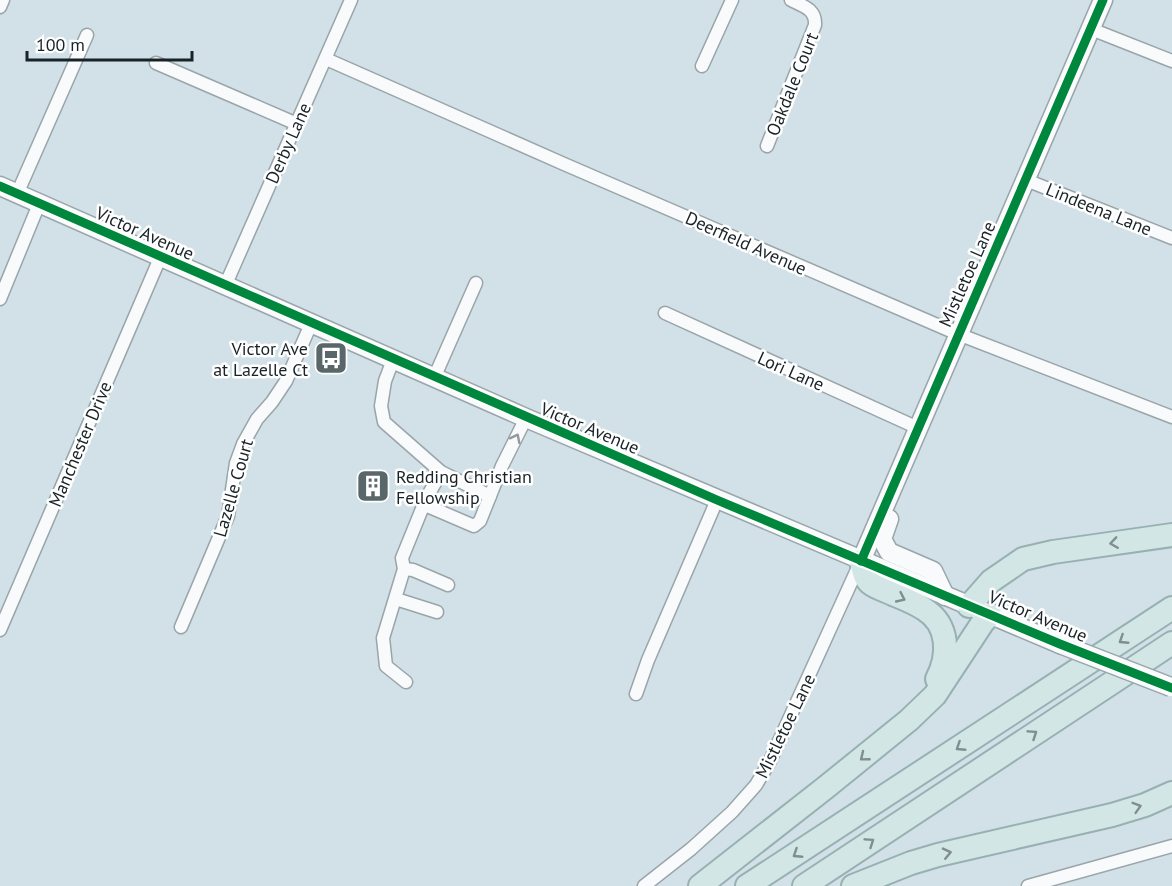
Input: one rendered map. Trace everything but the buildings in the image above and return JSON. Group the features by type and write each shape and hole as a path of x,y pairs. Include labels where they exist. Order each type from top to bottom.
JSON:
{"highway":[{"path":"969,606 991,581 1023,559 1064,550 1172,535"},
{"path":"861,561 868,581 926,610 936,621 945,640 945,665 909,720"},
{"path":"747,886 1172,608"},
{"path":"700,886 909,720 935,695 983,622 990,615"},
{"path":"804,886 1172,643"},
{"path":"852,886 939,855 1112,815 1172,794"}],"main road":[{"name":"Mistletoe Lane","path":"861,561 1103,0"},
{"name":"Victor Avenue","path":"8,190 717,500 1060,644 1171,688"},
{"path":"896,477 898,488 896,498 882,540 889,552 933,571 945,596"}],"street":[{"path":"0,7 3,0"},
{"name":"Derby Lane","path":"225,286 351,0"},
{"path":"702,66 732,0"},
{"name":"Oakdale Court","path":"767,146 815,25 815,14 791,0"},
{"path":"1091,29 1172,61"},
{"path":"8,190 87,35"},
{"name":"Deerfield Avenue","path":"326,59 958,334 1172,417"},
{"path":"156,63 297,124"},
{"name":"Lindeena Lane","path":"1026,180 1172,238"},
{"path":"0,299 39,204"},
{"name":"Manchester Drive","path":"0,630 160,258"},
{"path":"434,378 476,283"},
{"name":"Lori Lane","path":"665,313 918,428"},
{"name":"Lazelle Court","path":"181,627 228,516 236,463 243,444 257,419 286,381 311,324"},
{"path":"393,360 385,381 381,406 384,422 441,472 490,496"},
{"path":"426,505 474,526 480,521 502,466 526,418"},
{"path":"406,682 386,666 383,638 404,569 402,558 426,505 426,500 441,472"},
{"path":"636,694 648,660 717,500"},
{"name":"Mistletoe Lane","path":"644,886 691,849 732,812 756,785 770,761 861,561"},
{"path":"404,569 413,570 448,585"},
{"path":"396,599 437,612"},
{"path":"1029,886 1172,846"}],"cycle path":[{"path":"861,561 1103,0"},
{"path":"0,186 717,500 1060,644 1172,688"}],"place":[{"name":"Victor Ave at Lazelle Ct","path":"331,358"},
{"name":"Redding Christian Fellowship","path":"373,486"}]}
